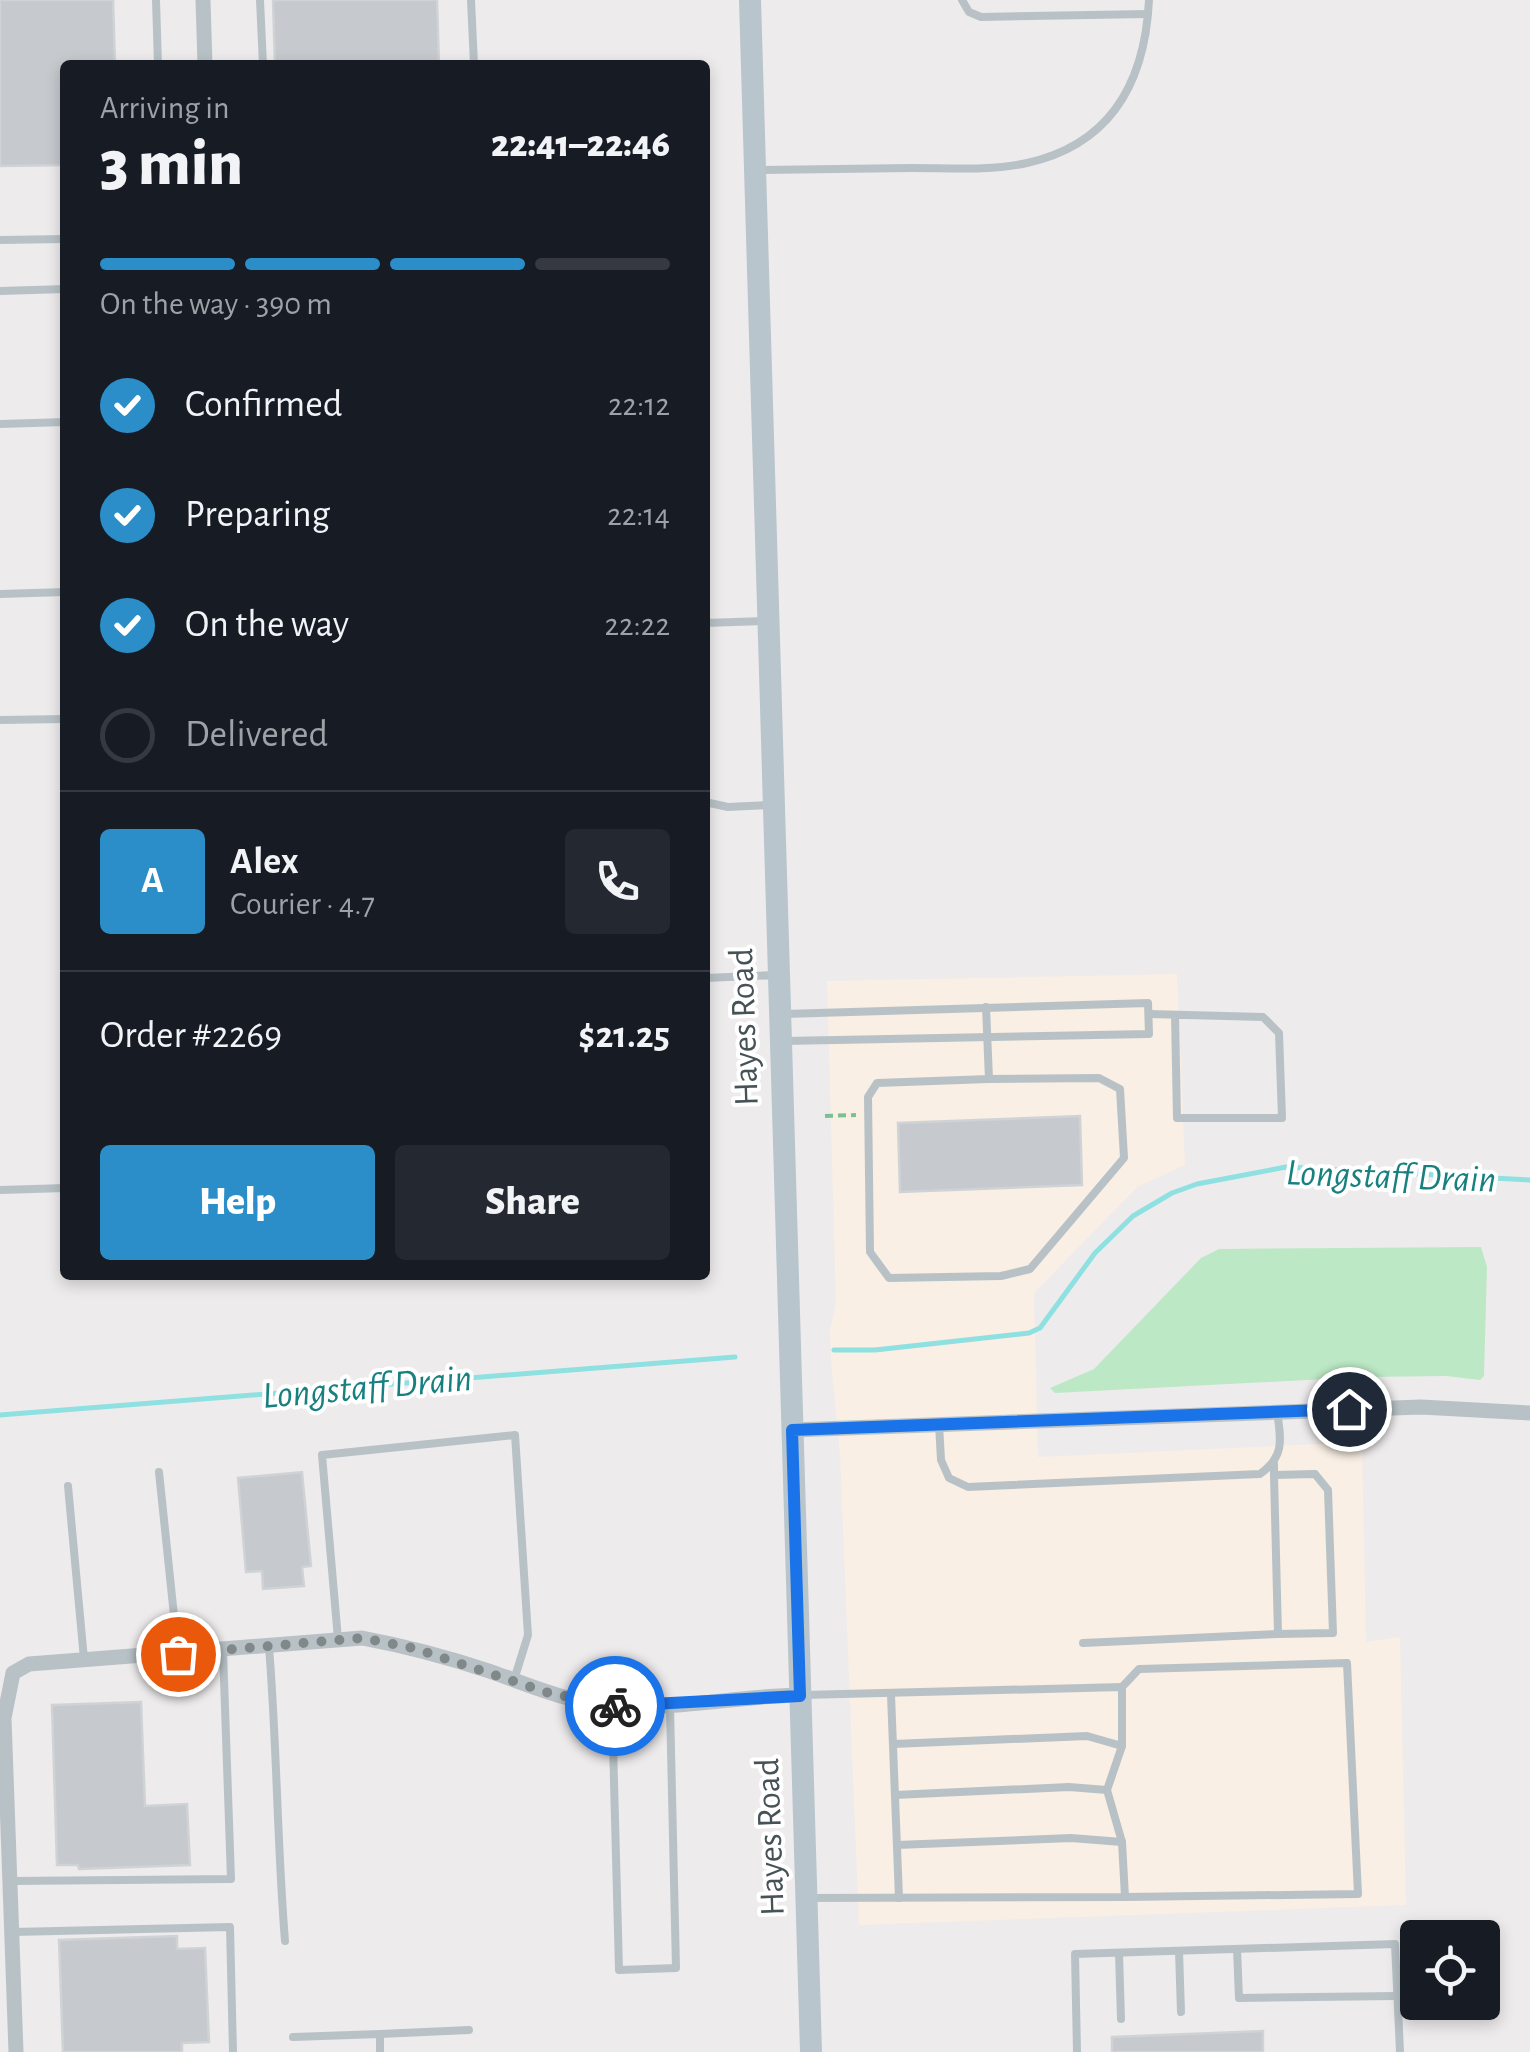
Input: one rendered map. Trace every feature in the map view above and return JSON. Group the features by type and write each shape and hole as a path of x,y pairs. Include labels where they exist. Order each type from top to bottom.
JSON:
{"main road":[{"name":"Hayes Road","path":"750,0 811,2052"}],"street":[{"path":"203,0 205,60"},
{"path":"792,1430 1420,1407 1530,1414"},
{"path":"16,2052 6,1976 13,1932 4,1816 4,1718 13,1673 29,1664 362,1638 413,1648 549,1693 612,1706 670,1706 755,1696 800,1696"}],"lane":[{"path":"156,0 158,60"},
{"path":"260,0 263,60"},
{"path":"471,0 474,60"},
{"path":"962,0 969,12 981,17 1148,14"},
{"path":"754,170 997,167 1052,156 1097,127 1118,106 1141,63 1149,0"},
{"path":"0,240 60,239"},
{"path":"0,291 60,289"},
{"path":"0,424 60,422"},
{"path":"0,594 60,592"},
{"path":"710,623 768,621"},
{"path":"0,720 60,719"},
{"path":"710,803 728,807 772,805"},
{"path":"710,978 777,975"},
{"path":"778,1014 1148,1004 1149,1034 778,1041"},
{"path":"986,1007 990,1080"},
{"path":"1148,1014 1263,1017 1279,1033 1282,1118 1177,1118 1175,1015"},
{"path":"1099,1078 1120,1089 1124,1158 1030,1269 1001,1276 889,1278 870,1252 868,1097 877,1083 990,1080 1099,1078"},
{"path":"0,1190 60,1188"},
{"path":"1278,1412 1281,1442 1274,1464 1278,1634"},
{"path":"940,1424 941,1460 949,1478 968,1487 1260,1474 1274,1464"},
{"path":"332,1642 322,1456 515,1436 528,1635 514,1680"},
{"path":"159,1472 178,1654"},
{"path":"1083,1642 1333,1633 1328,1490 1315,1474 1274,1475"},
{"path":"68,1486 84,1660"},
{"path":"270,1647 285,1941"},
{"path":"10,1882 232,1880 222,1651"},
{"path":"806,1898 1125,1897 1358,1894 1347,1663 1138,1669 1122,1687 1122,1746 1107,1790 1122,1842 1125,1897"},
{"path":"800,1696 1122,1687"},
{"path":"891,1695 899,1898"},
{"path":"612,1706 620,1970 676,1968 670,1706"},
{"path":"893,1744 1087,1736 1122,1746"},
{"path":"895,1795 1069,1787 1107,1790"},
{"path":"897,1845 1071,1838 1122,1842"},
{"path":"13,1932 230,1927 232,2052"},
{"path":"1077,2052 1074,1954 1395,1944 1400,2052"},
{"path":"1236,1949 1238,1998 1398,1996"},
{"path":"1179,1951 1181,2012"},
{"path":"1119,1953 1121,2019"},
{"path":"293,2037 469,2030"},
{"path":"380,2034 380,2052"}],"path":[{"path":"825,1116 868,1115"}],"shaded area":[{"path":"1177,974 1185,1165 1137,1187 1034,1293 1038,1457 1362,1442 1366,1642 1400,1637 1406,1905 859,1925 840,1454 831,1361 830,1330 836,1304 827,981"}],"green space":[{"path":"1481,1247 1487,1267 1484,1376 1480,1380 1446,1376 1365,1377 1055,1393 1050,1388 1094,1369 1201,1258 1219,1249"}],"building":[{"path":"0,0 113,0 115,60 60,60 60,165 0,166"},
{"path":"273,0 437,0 439,60 275,60"},
{"path":"1080,1116 1082,1185 900,1192 898,1123"},
{"path":"302,1472 311,1566 302,1567 304,1586 263,1589 262,1571 246,1572 238,1478"},
{"path":"141,1702 145,1806 187,1804 190,1865 79,1869 78,1865 57,1865 52,1705"},
{"path":"177,1936 177,1949 205,1948 209,2042 182,2043 182,2052 63,2052 59,1940"},
{"path":"1263,2031 1263,2052 1112,2052 1112,2037"}],"waterway":[{"name":"Longstaff Drain","path":"834,1350 875,1350 1029,1333 1040,1328 1095,1253 1133,1216 1172,1193 1197,1184 1286,1167 1530,1180"},
{"name":"Longstaff Drain","path":"0,1415 735,1357"}],"way so far":[{"path":"178,1654 362,1638 413,1648 549,1693 615,1706"}],"route":[{"path":"615,1706 800,1696 792,1430 1349,1409"}]}
